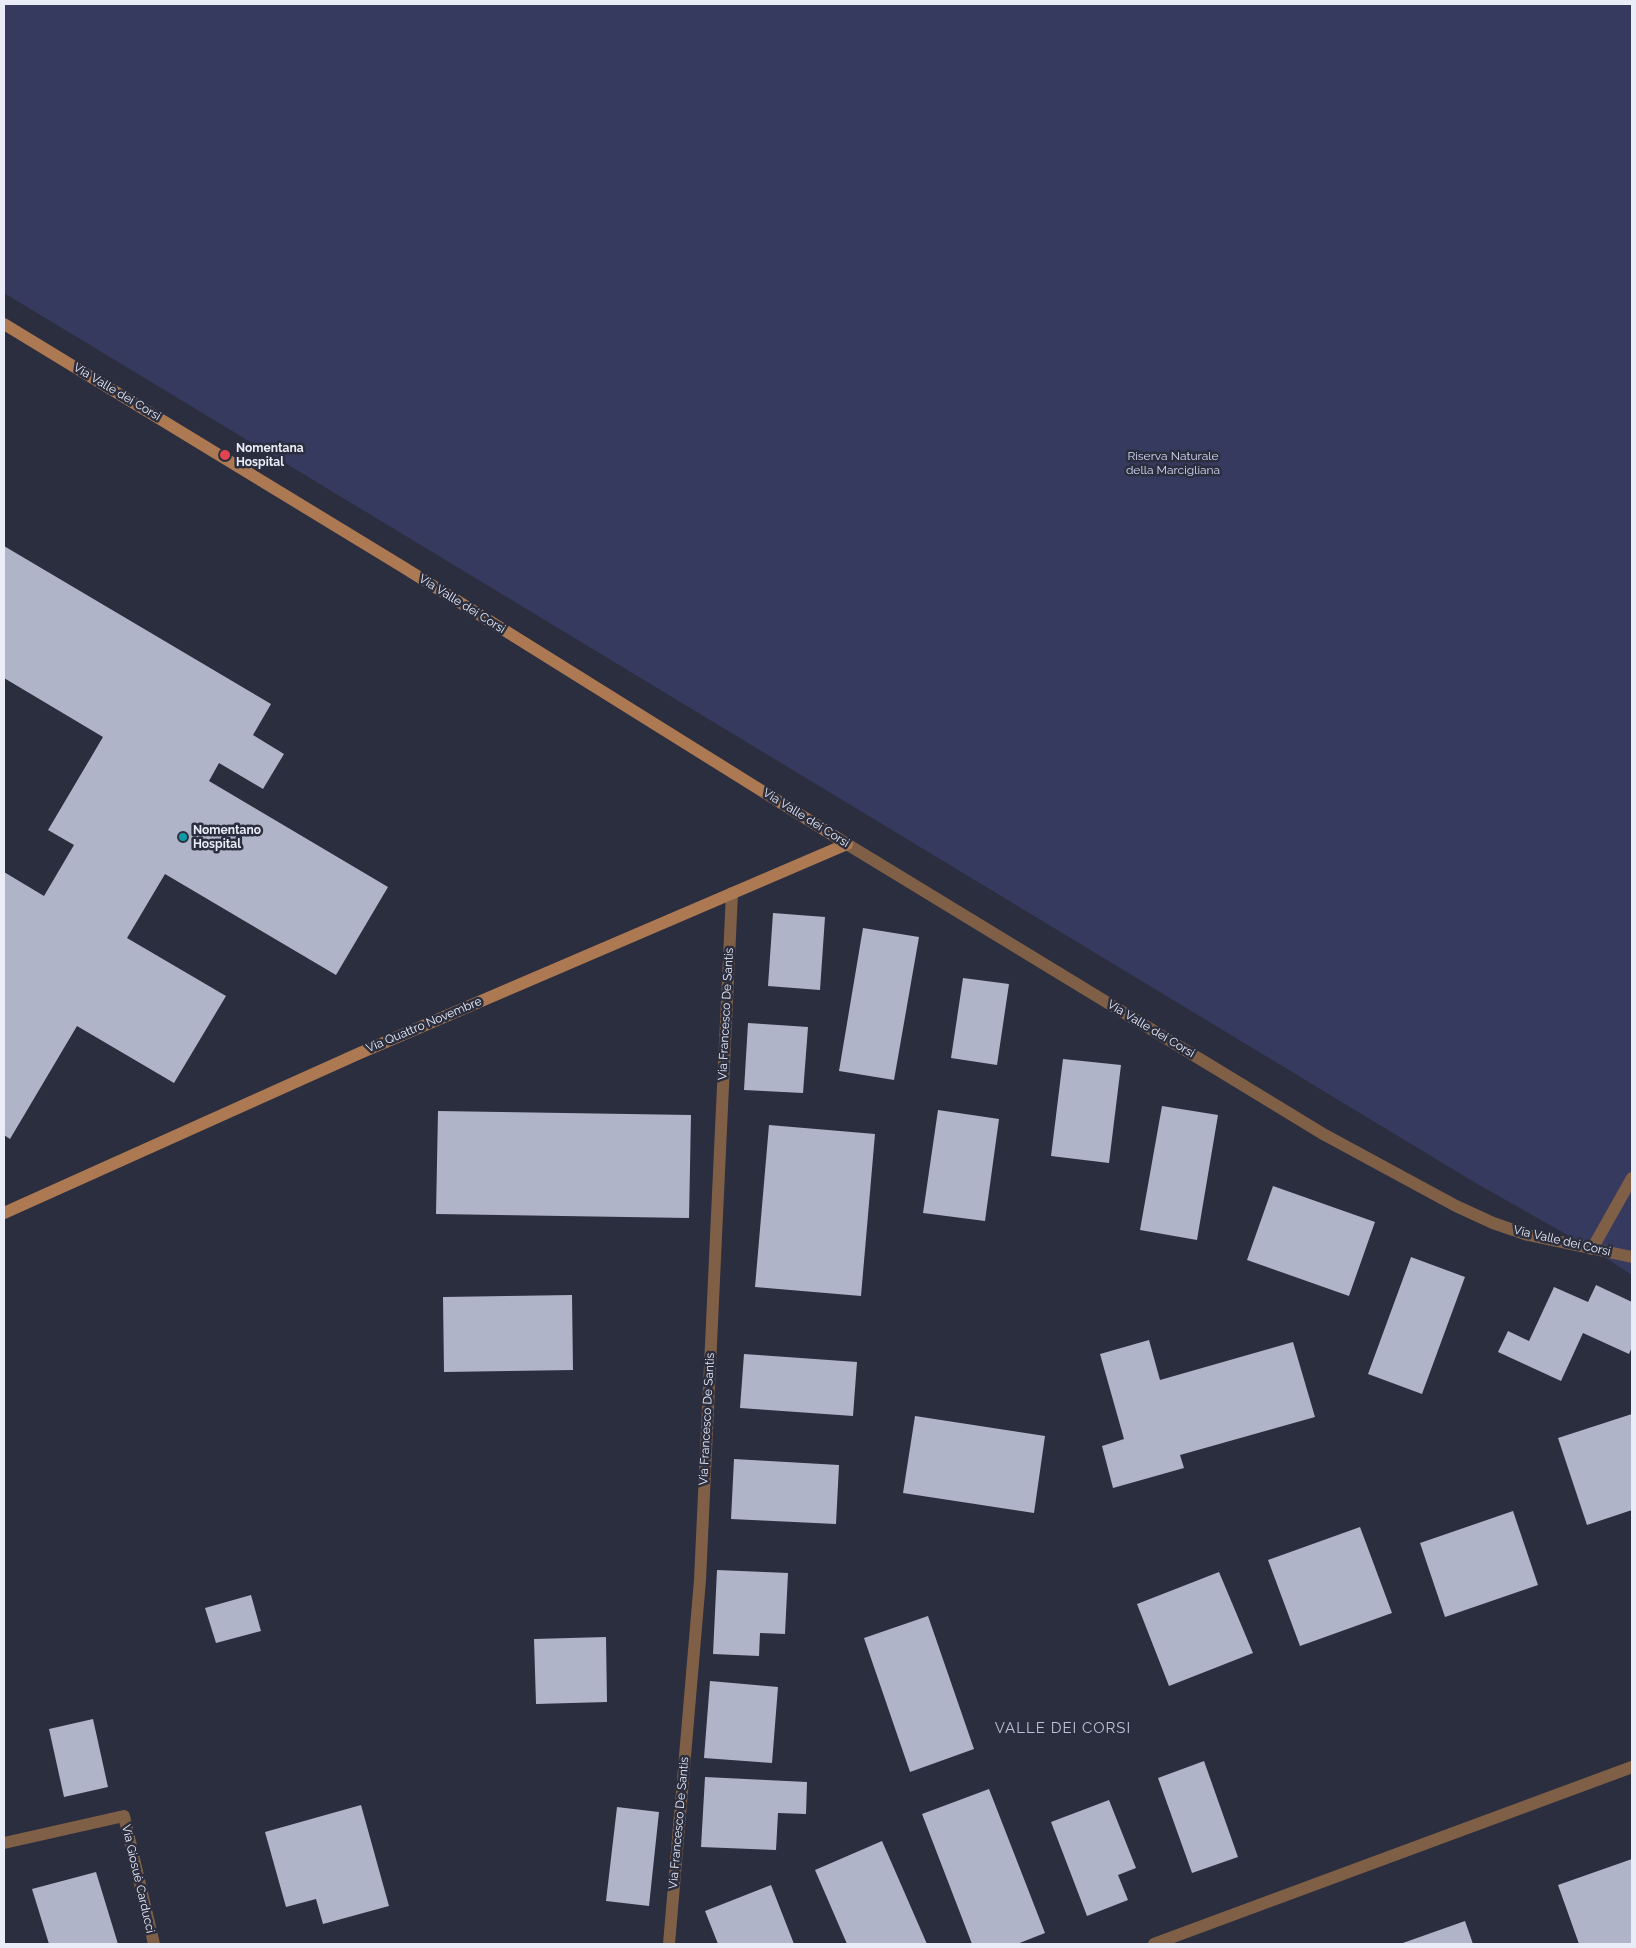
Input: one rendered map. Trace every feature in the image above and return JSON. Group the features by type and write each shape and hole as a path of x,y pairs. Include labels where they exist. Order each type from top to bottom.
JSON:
{"street":[{"name":"Via Valle dei Corsi","path":"4,324 403,567 847,844 1325,1135 1456,1206 1493,1223 1528,1235 1632,1257"},
{"name":"Via Quattro Novembre","path":"4,1213 360,1053 847,844"},
{"name":"Via Francesco De Santis","path":"669,1944 700,1580 732,893"},
{"path":"1592,1249 1632,1178"},
{"path":"1154,1944 1632,1768"},
{"name":"Via Giosuè Carducci","path":"4,1843 124,1816 154,1944"}],"green space":[{"name":"Riserva Naturale della Marcigliana","path":"4,4 1632,4 1632,1275 1592,1249 1474,1182 4,293"}],"building":[{"name":"Nomentano Hospital","path":"4,546 271,704 253,735 284,754 263,789 219,763 209,781 388,887 336,975 165,874 127,938 226,996 174,1083 77,1026 10,1139 4,1135 4,872 44,896 74,845 48,830 103,737 4,678"},
{"path":"773,913 825,917 820,990 768,986"},
{"path":"863,928 919,937 894,1080 839,1071"},
{"path":"963,978 1009,984 997,1065 951,1058"},
{"path":"748,1023 808,1027 803,1093 744,1090"},
{"path":"1063,1059 1121,1065 1109,1163 1051,1156"},
{"path":"1162,1106 1218,1115 1197,1240 1140,1230"},
{"path":"938,1110 999,1119 985,1221 923,1213"},
{"path":"438,1111 691,1115 689,1218 436,1214"},
{"path":"769,1125 875,1134 861,1296 755,1287"},
{"path":"1273,1186 1375,1222 1349,1296 1247,1260"},
{"path":"1411,1257 1465,1277 1422,1394 1368,1374"},
{"path":"1596,1285 1632,1302 1632,1347 1629,1354 1583,1333 1561,1381 1498,1352 1508,1331 1529,1341 1554,1287 1588,1302"},
{"path":"572,1295 573,1370 444,1372 443,1297"},
{"path":"1149,1340 1160,1380 1293,1342 1315,1417 1180,1455 1184,1468 1113,1488 1102,1446 1124,1439 1100,1354"},
{"path":"744,1354 857,1362 853,1416 740,1408"},
{"path":"1632,1414 1632,1510 1587,1525 1558,1438"},
{"path":"915,1416 1045,1436 1034,1513 903,1493"},
{"path":"734,1459 839,1465 836,1524 731,1519"},
{"path":"1513,1511 1538,1585 1445,1617 1420,1543"},
{"path":"1360,1527 1392,1613 1300,1646 1268,1560"},
{"path":"717,1570 788,1573 785,1634 760,1633 759,1656 713,1654"},
{"path":"1219,1572 1253,1653 1169,1686 1137,1604"},
{"path":"251,1595 261,1631 216,1643 205,1608"},
{"path":"928,1616 974,1749 910,1772 864,1638"},
{"path":"606,1637 607,1702 536,1704 534,1639"},
{"path":"710,1681 778,1687 772,1763 704,1758"},
{"path":"93,1719 108,1787 64,1797 49,1729"},
{"path":"1204,1761 1238,1857 1192,1873 1158,1778"},
{"path":"705,1777 807,1782 806,1814 778,1813 776,1850 701,1847"},
{"path":"989,1789 1045,1933 1017,1944 972,1944 922,1814"},
{"path":"1109,1800 1136,1868 1118,1875 1128,1900 1087,1916 1051,1822"},
{"path":"361,1805 389,1906 323,1924 316,1899 286,1907 265,1832"},
{"path":"617,1807 659,1812 649,1906 606,1901"},
{"path":"882,1841 927,1944 847,1944 815,1870"},
{"path":"1632,1859 1632,1944 1579,1944 1558,1885"},
{"path":"96,1872 118,1944 49,1944 32,1889"},
{"path":"771,1885 794,1944 718,1944 705,1911"},
{"path":"1465,1921 1473,1944 1400,1944"}],"place":[{"name":"Nomentana Hospital","path":"225,455"},
{"name":"Nomentano Hospital","path":"183,837"}],"district":[{"name":"VALLE DEI CORSI","path":"1063,1728"}]}
